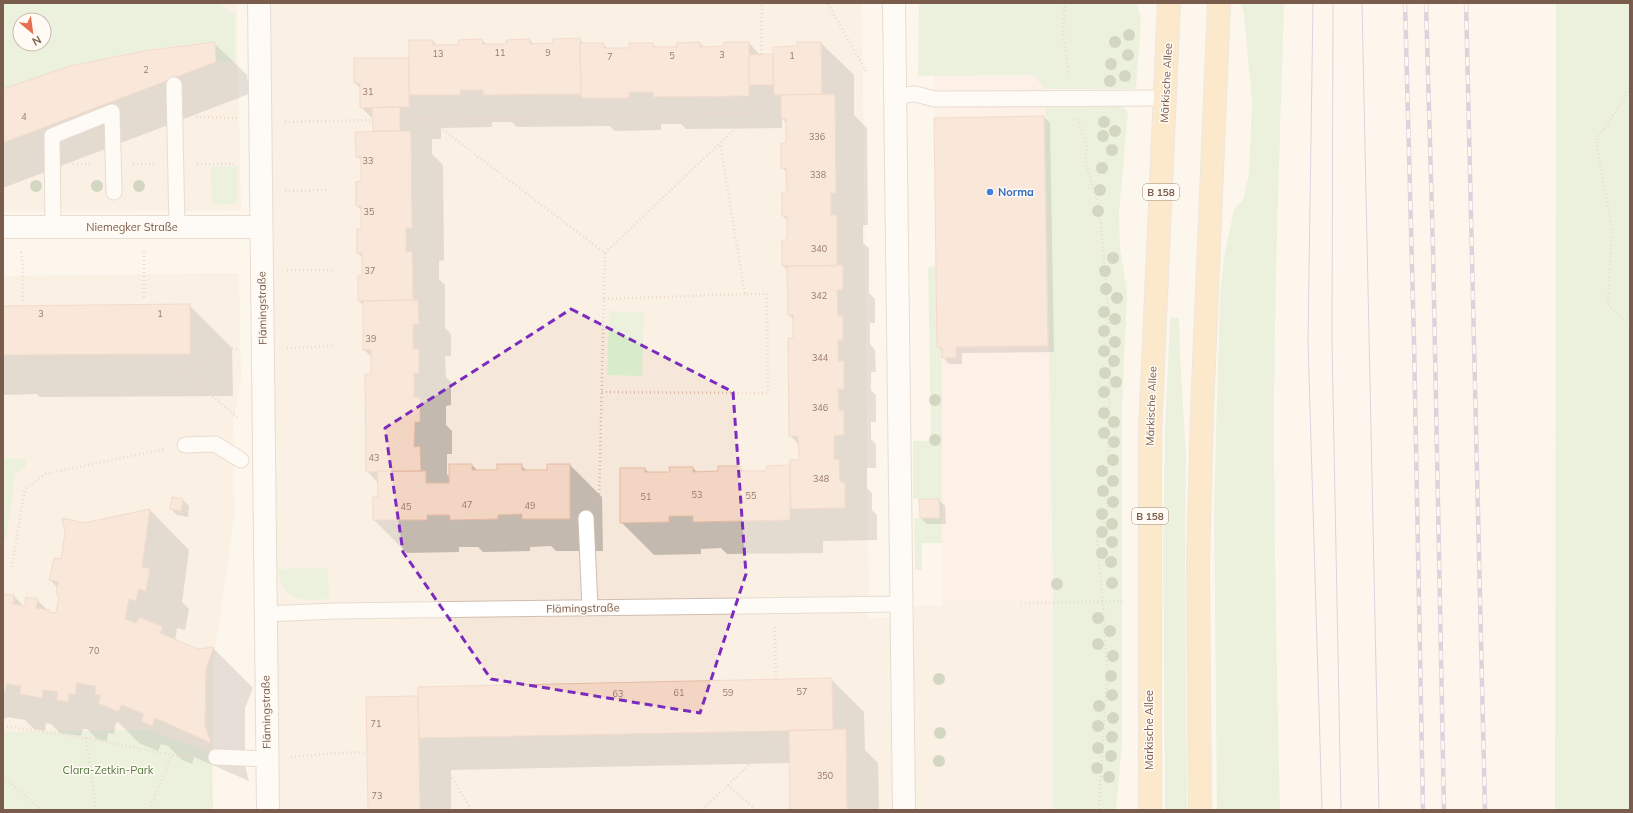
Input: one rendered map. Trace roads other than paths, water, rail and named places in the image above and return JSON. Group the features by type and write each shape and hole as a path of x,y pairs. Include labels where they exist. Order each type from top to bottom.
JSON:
{"main road":[{"name":"Märkische Allee","path":"1150,810 1150,432 1170,3"},
{"path":"1200,810 1198,565 1202,412 1219,3"}],"street":[{"name":"Flämingstraße","path":"259,3 268,810"},
{"path":"894,3 904,810"},
{"name":"Niemegker Straße","path":"12,227 261,227"}],"lane":[{"path":"174,85 177,227"},
{"path":"896,96 915,94 935,99 1165,98"},
{"path":"53,227 52,136 112,112 114,192"},
{"path":"185,445 215,444 241,460"},
{"path":"586,518 590,608"},
{"name":"Flämingstraße","path":"265,614 902,604"},
{"path":"216,757 267,759"}],"tram line":[{"path":"1313,3 1308,341 1322,810"},
{"path":"1333,3 1332,341 1341,810"},
{"path":"1362,3 1379,810"}],"railway":[{"path":"1405,3 1414,342 1423,810"},
{"path":"1426,3 1433,249 1444,810"},
{"path":"1466,3 1485,810"}],"place":[{"name":"Norma","path":"990,192"}],"park label":[{"name":"Clara-Zetkin-Park","path":"108,770"}]}
